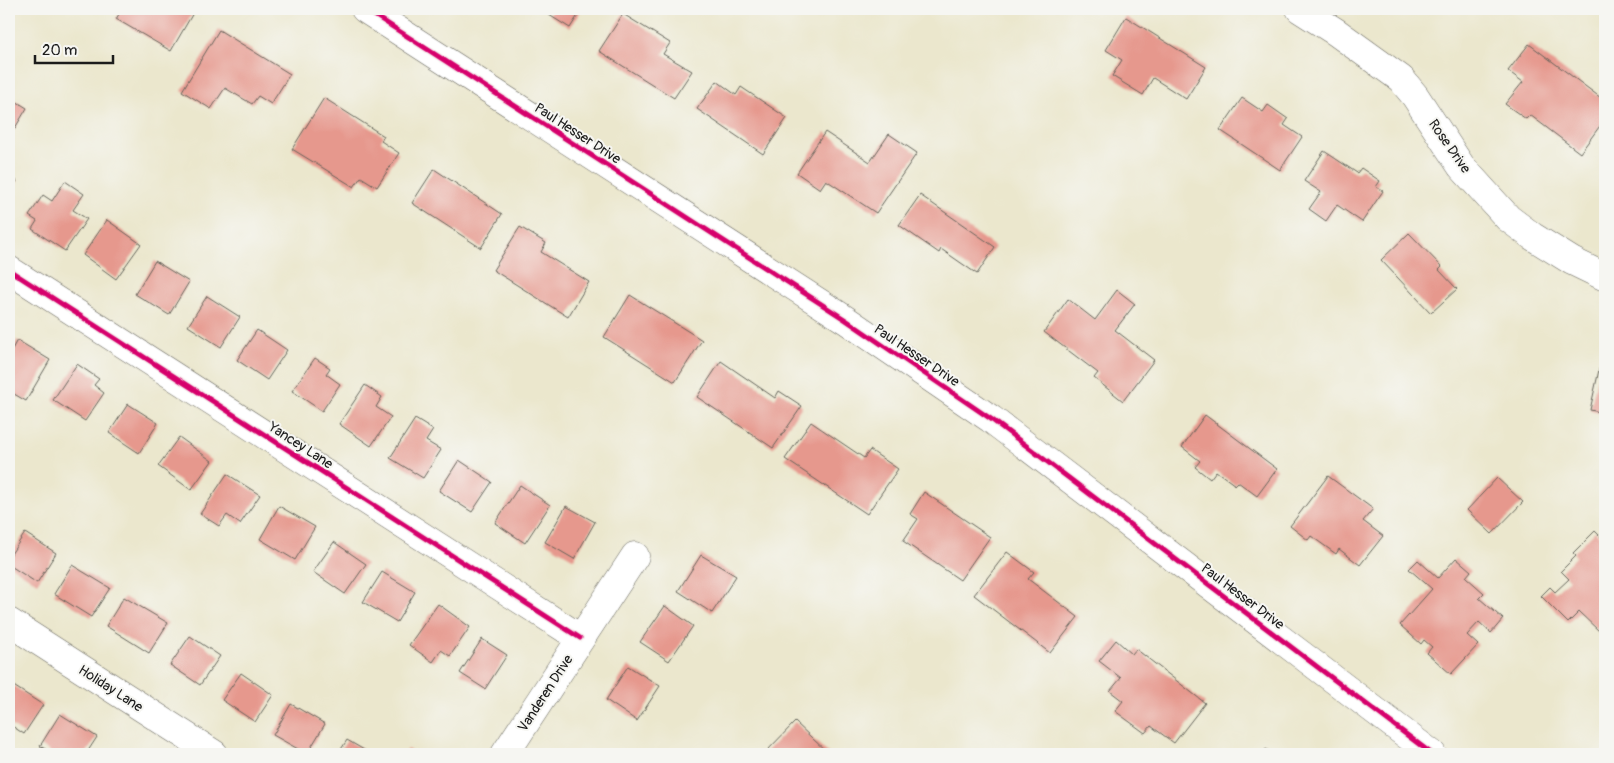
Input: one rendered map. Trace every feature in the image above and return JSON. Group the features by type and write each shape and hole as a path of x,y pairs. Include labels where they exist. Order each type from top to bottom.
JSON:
{"street":[{"name":"Paul Hesser Drive","path":"365,9 846,320 991,419 1432,754"},
{"name":"Rose Drive","path":"1300,9 1336,32 1401,79 1415,96 1461,166 1508,218 1572,262 1605,277"},
{"name":"Yancey Lane","path":"9,270 580,638"},
{"name":"Vanderen Drive","path":"506,754 635,556"},
{"name":"Holiday Lane","path":"9,622 214,754"}],"building":[{"path":"117,9 186,9 193,13 171,51 116,19 121,11"},
{"path":"553,9 582,9 570,28 549,15"},
{"path":"623,14 670,43 663,54 692,71 674,98 599,51"},
{"path":"1126,17 1206,67 1186,99 1153,78 1143,95 1112,76 1122,60 1106,50"},
{"path":"219,30 290,74 271,104 258,96 252,104 225,88 211,109 182,91"},
{"path":"1529,44 1605,101 1605,119 1580,153 1530,115 1526,119 1505,104 1523,82 1508,71"},
{"path":"717,81 736,95 741,87 787,118 763,154 697,109"},
{"path":"9,97 27,108 9,138"},
{"path":"324,98 384,136 381,141 399,153 377,187 361,177 354,187 292,149"},
{"path":"1242,98 1263,112 1268,105 1288,119 1284,125 1302,137 1280,170 1220,130"},
{"path":"825,132 870,162 889,134 917,153 876,213 826,180 820,189 797,173"},
{"path":"1324,151 1357,173 1361,168 1380,181 1376,187 1383,191 1362,222 1337,205 1326,221 1309,209 1321,192 1304,181"},
{"path":"434,169 502,214 481,248 412,203"},
{"path":"9,176 17,181 9,193"},
{"path":"65,181 84,194 73,210 87,219 65,251 32,229 37,221 29,216 43,195 52,201"},
{"path":"920,195 995,247 977,274 941,249 939,253 899,225"},
{"path":"107,220 141,244 116,279 83,255"},
{"path":"520,227 546,243 541,252 589,282 568,317 493,270"},
{"path":"1409,233 1442,267 1439,270 1457,289 1431,313 1381,260"},
{"path":"155,261 189,282 169,315 135,294"},
{"path":"1117,290 1135,304 1115,330 1154,360 1123,401 1094,378 1098,373 1044,332 1068,299 1095,320"},
{"path":"630,295 702,340 675,382 604,337"},
{"path":"207,296 240,317 221,347 188,326"},
{"path":"257,330 287,350 267,380 237,360"},
{"path":"17,340 50,360 26,401 9,391 9,355"},
{"path":"315,358 330,368 326,374 340,384 322,411 292,391"},
{"path":"721,361 775,398 779,391 802,406 773,448 697,397"},
{"path":"1601,361 1605,362 1605,413 1590,410"},
{"path":"77,364 99,379 94,385 104,393 85,421 53,400"},
{"path":"365,385 382,397 376,407 391,417 371,446 339,424"},
{"path":"128,404 158,423 139,453 109,433"},
{"path":"1205,415 1277,469 1257,496 1238,482 1235,485 1216,471 1210,479 1195,467 1200,461 1182,447"},
{"path":"415,419 433,430 426,441 441,450 423,478 390,458"},
{"path":"811,422 864,458 870,450 898,469 867,514 785,459"},
{"path":"179,437 212,461 191,490 158,466"},
{"path":"459,460 492,482 472,512 439,491"},
{"path":"227,474 260,495 240,524 227,515 219,526 200,514"},
{"path":"1328,476 1373,509 1363,521 1383,536 1360,565 1339,549 1336,554 1311,536 1308,540 1290,526"},
{"path":"1497,478 1523,502 1492,534 1467,510"},
{"path":"520,485 550,505 525,543 495,523"},
{"path":"924,492 990,537 960,580 903,541 918,519 910,514"},
{"path":"279,506 315,527 295,560 260,539"},
{"path":"566,506 595,522 574,559 545,542"},
{"path":"1595,531 1605,541 1605,625 1599,631 1579,612 1568,623 1541,596 1550,587 1555,592 1569,579 1561,571 1576,556 1573,553"},
{"path":"25,533 56,553 37,583 9,565 9,557"},
{"path":"334,542 366,564 345,594 313,572"},
{"path":"1007,552 1034,572 1028,579 1078,617 1050,653 974,595"},
{"path":"701,555 736,576 712,613 678,591"},
{"path":"1456,558 1471,571 1466,577 1484,593 1479,598 1503,619 1491,633 1479,622 1467,635 1478,645 1451,674 1427,653 1432,647 1424,640 1421,644 1400,625 1432,589 1409,569 1418,560 1438,578"},
{"path":"72,565 110,588 91,617 54,594"},
{"path":"382,572 415,592 397,622 363,602"},
{"path":"124,597 168,623 149,653 106,626"},
{"path":"438,604 470,627 450,656 441,650 433,662 409,645"},
{"path":"665,606 693,626 669,661 640,642"},
{"path":"190,636 220,656 200,685 170,665"},
{"path":"482,639 507,655 485,689 460,673"},
{"path":"1116,640 1132,654 1136,649 1205,703 1174,743 1151,726 1145,733 1115,711 1123,701 1110,691 1121,678 1099,661"},
{"path":"628,666 660,686 637,721 606,700"},
{"path":"241,673 273,695 255,722 222,700"},
{"path":"9,683 43,705 24,734 9,724"},
{"path":"291,704 325,724 307,754 273,735"},
{"path":"60,714 97,737 86,754 54,754 40,746"},
{"path":"795,722 829,754 764,754"},
{"path":"347,740 371,754 338,754"},
{"path":"407,749 415,754 404,754"},
{"path":"1266,749 1273,754 1261,754"}],"cycle path":[{"path":"365,9 846,320 991,419 1432,754"},
{"path":"9,270 580,638"}]}
